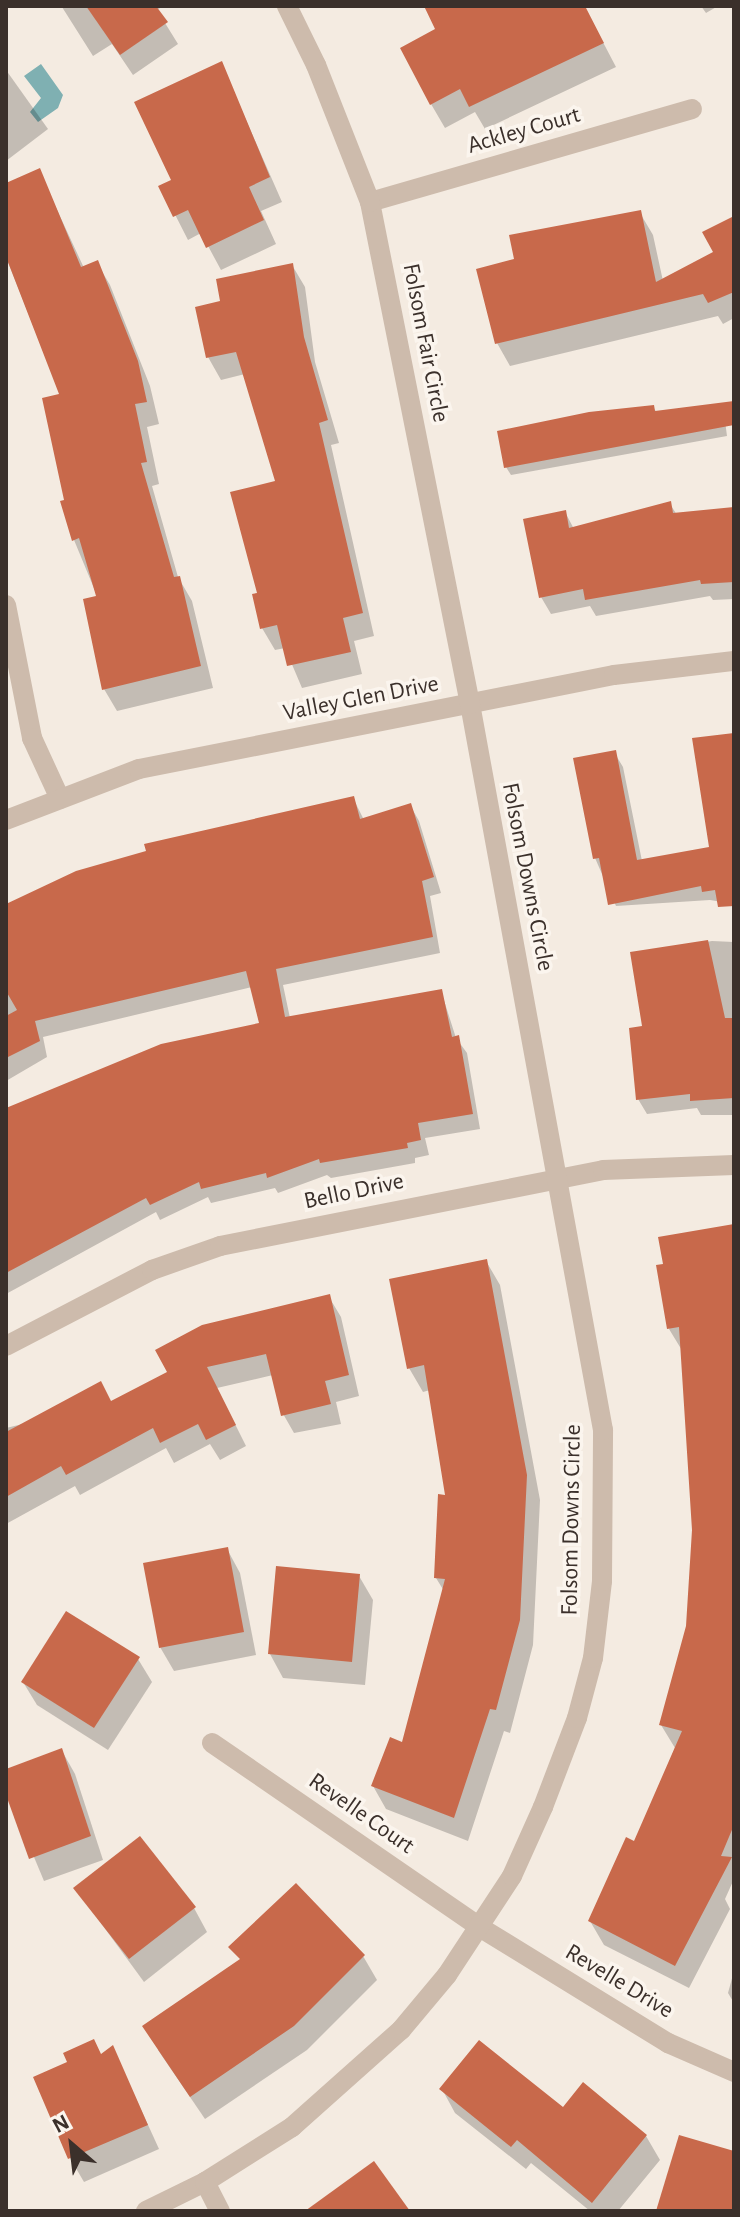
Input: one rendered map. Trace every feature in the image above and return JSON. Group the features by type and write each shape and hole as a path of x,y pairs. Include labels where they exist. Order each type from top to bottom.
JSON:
{"street":[{"name":"Folsom Fair Circle","path":"287,6 322,78 370,202 470,704"},
{"name":"Ackley Court","path":"370,202 692,109"},
{"path":"6,605 32,738 60,799"},
{"name":"Valley Glen Drive","path":"6,820 139,769 662,667 734,661"},
{"name":"Folsom Downs Circle","path":"146,2211 205,2182 323,2103 401,2030 481,1928 512,1876 577,1718 593,1658 602,1581 603,1430 470,704"},
{"name":"Bello Drive","path":"6,1346 152,1270 220,1246 603,1170 734,1165"},
{"name":"Revelle Court","path":"212,1743 481,1928"},
{"name":"Revelle Drive","path":"481,1928 668,2043 734,2072"},
{"path":"205,2182 220,2211"}],"water":[{"path":"41,64 63,95 58,108 38,122 30,112 41,98 24,76"}],"building":[{"path":"86,6 156,6 168,22 120,55"},
{"path":"424,6 585,6 604,43 469,107 460,89 430,105 400,48 435,29"},
{"path":"222,61 270,177 249,187 264,220 206,248 188,210 173,217 158,186 171,180 134,102"},
{"path":"40,168 81,267 98,260 138,361 147,402 135,404 147,462 141,463 174,577 180,576 201,666 102,690 83,599 96,596 79,538 72,541 60,501 64,500 42,398 59,394 6,257 6,183"},
{"path":"641,210 656,282 713,252 702,232 734,216 734,292 708,303 703,294 495,344 476,269 514,259 509,235"},
{"path":"293,263 304,337 328,420 319,423 363,613 343,618 351,652 287,666 277,625 260,629 252,594 257,593 230,492 275,481 236,352 206,358 195,307 220,301 216,279"},
{"path":"734,401 734,425 504,468 497,431 589,412 654,405 655,411"},
{"path":"671,501 673,513 734,507 734,582 701,584 700,580 585,600 583,589 539,598 523,519 566,510 569,528"},
{"path":"734,733 734,906 718,907 715,890 702,892 701,886 608,905 599,858 593,859 573,758 616,750 637,860 709,847 692,738"},
{"path":"354,796 360,819 411,803 434,877 422,881 433,937 276,969 285,1017 442,989 452,1037 459,1035 473,1114 418,1123 421,1140 407,1143 408,1148 320,1163 319,1159 267,1178 266,1173 201,1189 199,1182 150,1205 146,1198 6,1273 6,1108 161,1044 259,1023 246,971 35,1021 40,1041 6,1058 6,1016 17,1010 6,991 6,904 76,871 146,851 144,844"},
{"path":"708,940 725,1018 732,1018 734,1098 690,1101 690,1094 636,1100 629,1028 642,1026 630,952"},
{"path":"734,1224 734,1825 721,1856 732,1857 675,1966 588,1921 626,1837 634,1841 682,1731 659,1725 686,1626 692,1530 679,1327 667,1329 656,1265 663,1264 658,1237"},
{"path":"487,1259 527,1475 520,1620 496,1710 490,1709 454,1818 371,1786 390,1737 402,1742 445,1579 434,1578 438,1494 445,1495 424,1365 407,1369 389,1279"},
{"path":"330,1294 349,1375 325,1381 331,1404 281,1416 266,1354 207,1367 236,1425 206,1440 198,1424 160,1443 153,1428 66,1475 61,1466 6,1497 6,1432 101,1381 111,1401 167,1372 155,1350 202,1325"},
{"path":"228,1547 244,1632 159,1648 143,1563"},
{"path":"276,1566 360,1574 352,1662 268,1654"},
{"path":"66,1611 140,1657 94,1728 21,1682"},
{"path":"62,1748 91,1836 29,1859 6,1795 6,1769"},
{"path":"140,1836 196,1907 129,1959 73,1888"},
{"path":"296,1883 365,1955 294,2026 190,2097 142,2026 240,1959 228,1947"},
{"path":"94,2039 101,2054 113,2045 148,2125 68,2159 33,2077 67,2062 63,2053"},
{"path":"479,2040 563,2107 583,2082 647,2135 592,2203 517,2140 511,2147 439,2089"},
{"path":"679,2135 734,2151 734,2211 656,2211"},
{"path":"374,2161 410,2211 305,2211"}]}
